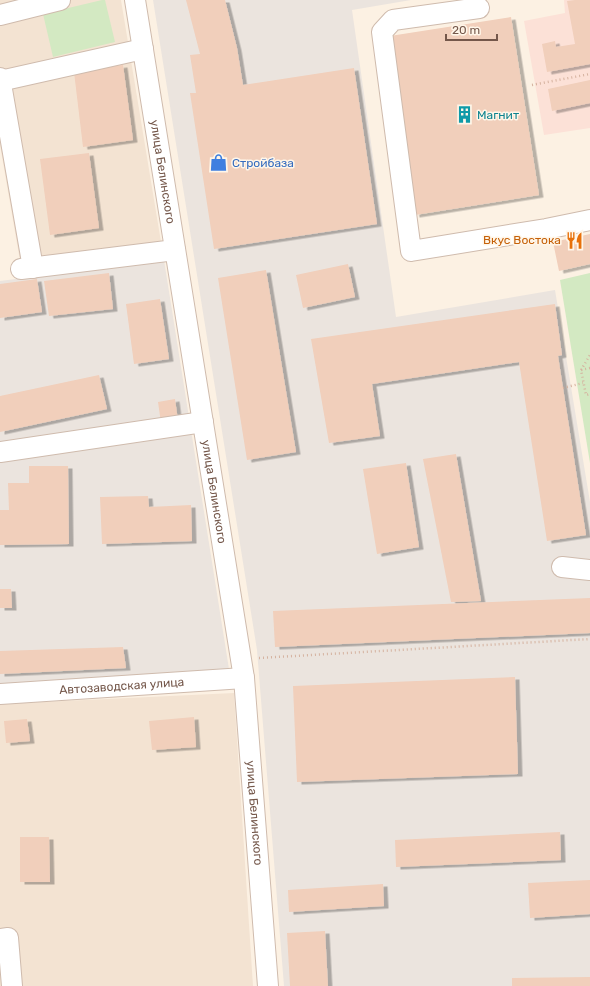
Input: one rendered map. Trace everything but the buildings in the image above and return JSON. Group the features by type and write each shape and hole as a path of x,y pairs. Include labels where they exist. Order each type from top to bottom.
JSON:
{"street":[{"path":"0,15 60,0"},
{"name":"улица Белинского","path":"135,0 242,669 268,986"},
{"path":"478,8 393,20 382,32 411,251 546,229 590,220"},
{"path":"143,49 0,79 27,269 175,250"},
{"path":"0,452 202,422"},
{"path":"562,567 590,570"},
{"name":"Автозаводская улица","path":"0,694 242,669"},
{"path":"0,939 8,938 12,986"}],"path":[{"path":"532,85 590,74"},
{"path":"590,355 581,370 586,395 590,394"},
{"path":"581,370 590,368"},
{"path":"563,388 584,383"},
{"path":"242,669 590,639"}],"shaded area":[{"path":"0,0 121,0 164,260 23,278 0,145"},
{"path":"153,0 411,0 352,10 396,317 555,290 590,502 590,986 284,986 257,650"},
{"path":"564,0 590,0 590,128 544,135 524,21 565,13"},
{"path":"164,260 229,669 0,684 0,281"},
{"path":"234,693 253,986 0,986 0,704"}],"green space":[{"path":"105,0 115,42 53,57 43,14"},
{"path":"590,273 590,463 560,280"}],"place":[{"name":"Магнит","path":"464,115"},
{"name":"Стройбаза","path":"219,163"},
{"name":"Вкус Востока","path":"574,240"}]}
